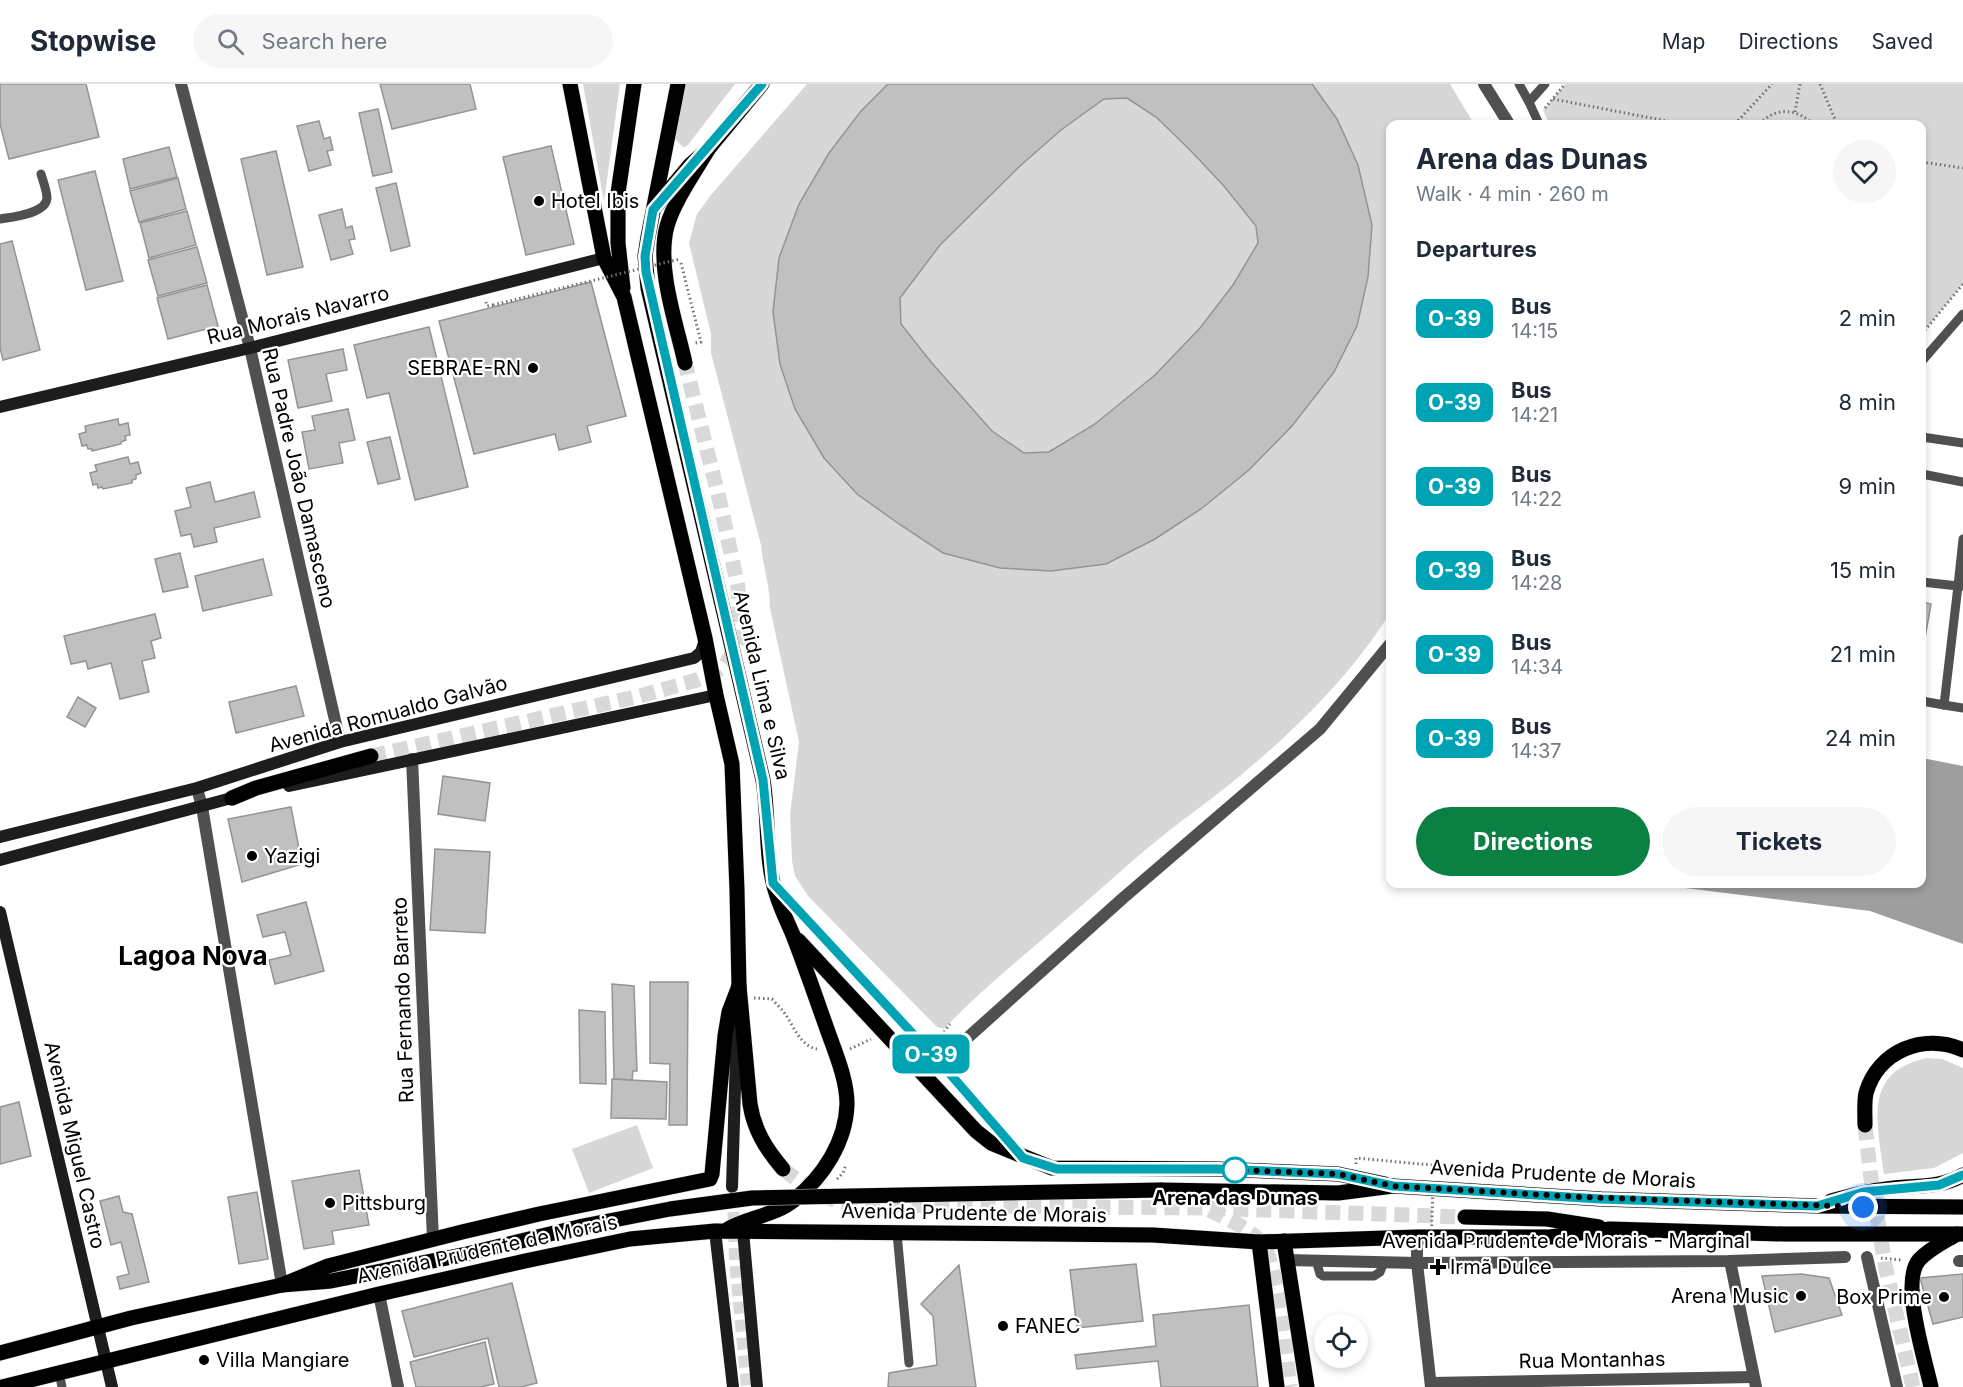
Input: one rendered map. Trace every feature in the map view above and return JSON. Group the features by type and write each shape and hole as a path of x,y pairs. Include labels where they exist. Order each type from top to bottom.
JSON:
{"main road":[{"path":"570,84 604,258 624,297"},
{"path":"634,84 618,193 618,243 624,297 705,638 732,764 739,986 752,1119 761,1138 783,1169"},
{"name":"Avenida Lima e Silva","path":"678,84 645,256 648,288 763,780 773,883 836,1052 847,1095 846,1117 831,1159 819,1176 795,1200 773,1213 748,1219 720,1231"},
{"path":"653,210 762,84"},
{"path":"686,363 666,275 664,253 667,225 709,148"},
{"name":"Rua Morais Navarro","path":"1,405 250,348 604,258"},
{"name":"Avenida Romualdo Galvão","path":"0,837 197,788 340,742 694,658 701,652 705,638"},
{"path":"231,798 716,695"},
{"path":"0,860 202,807 256,788 371,756"},
{"name":"Avenida Miguel Castro","path":"0,912 112,1387"},
{"path":"793,934 976,1131 991,1143 1023,1158 1057,1169 1217,1169 1338,1174 1393,1186"},
{"path":"732,1187 739,986"},
{"path":"0,1353 97,1327 282,1285 328,1266 433,1239 538,1214 710,1179 725,1036 729,1012 739,986"},
{"path":"1865,1125 1866,1094 1875,1072 1891,1055 1908,1046 1933,1042 1963,1050"},
{"path":"1817,1206 1864,1192 1939,1185 1963,1175"},
{"name":"Avenida Prudente de Morais","path":"282,1285 331,1281 467,1254 626,1217 752,1198 1160,1190 1338,1193 1393,1186 1601,1199 1817,1206 1963,1207"},
{"path":"1465,1217 1548,1219 1610,1229"},
{"name":"Avenida Prudente de Morais","path":"2,1387 61,1380 105,1361 525,1261 630,1239 720,1231 1153,1235 1259,1242 1417,1237 1550,1237 1610,1229 1784,1234 1961,1234"},
{"path":"720,1231 733,1387"},
{"path":"743,1231 757,1387"},
{"path":"1931,1387 1913,1304 1912,1274 1918,1261 1929,1251 1961,1234"},
{"path":"1284,1241 1307,1387"},
{"path":"1259,1242 1277,1387"}],"street":[{"name":"Rua Padre João Damasceno","path":"181,84 250,348 340,742"},
{"path":"1484,84 1506,120"},
{"path":"930,1053 963,1041 1122,899 1320,729 1386,649"},
{"name":"Rua Fernando Barreto","path":"412,759 433,1239"},
{"path":"197,788 282,1285"},
{"path":"773,883 951,1075 1023,1158"},
{"path":"951,1075 963,1041"},
{"path":"1417,1237 1431,1385"},
{"name":"Avenida Prudente de Morais - Marginal","path":"1287,1260 1418,1263 1730,1261 1845,1257"},
{"path":"1867,1257 1897,1387"},
{"path":"1730,1261 1755,1382"},
{"path":"379,1294 398,1387"},
{"name":"Rua Montanhas","path":"1431,1385 1755,1382"}],"lane":[{"path":"1519,84 1537,120"},
{"path":"1529,102 1545,84"},
{"path":"0,219 37,211 45,204 47,197 41,174"},
{"path":"1926,356 1963,314"},
{"path":"1926,437 1963,442"},
{"path":"1926,475 1963,482"},
{"path":"1944,705 1958,630 1963,539"},
{"path":"1926,582 1960,586"},
{"path":"1926,702 1963,708"},
{"path":"897,1233 909,1363"}],"path":[{"path":"1565,84 1553,99 1661,120"},
{"path":"1739,120 1772,84"},
{"path":"1795,112 1800,84"},
{"path":"1820,84 1835,120"},
{"path":"1765,120 1773,114 1784,111 1795,112 1808,120"},
{"path":"1926,163 1963,168"},
{"path":"493,305 680,259 700,336"},
{"path":"1926,329 1963,284"},
{"path":"1356,1166 1356,1158 1452,1167"},
{"path":"1431,1244 1433,1188"}],"shaded area":[{"path":"583,84 620,84 604,202"},
{"path":"685,84 735,84 687,146 683,147 675,139"},
{"path":"807,84 1450,84 1472,120 1386,120 1386,619 1356,661 1296,726 1230,784 1138,856 985,989 944,1029 937,1027 808,896 795,876 790,815 799,742 770,608 761,545 711,353 711,334 689,243 697,214"},
{"path":"1565,84 1963,84 1963,284 1926,329 1926,120 1547,120 1543,110"},
{"path":"1926,759 1963,766 1963,944 1870,911 1685,888 1926,888"},
{"path":"1927,1058 1942,1059 1963,1068 1963,1153 1934,1168 1884,1174 1878,1119 1878,1102 1883,1088 1892,1075 1906,1065"},
{"path":"637,1125 653,1168 589,1193 572,1149"}],"building":[{"path":"0,84 86,84 99,137 9,159 0,124"},
{"path":"380,84 470,84 476,109 392,129"},
{"path":"888,84 1312,84 1337,119 1358,165 1372,225 1368,277 1357,326 1334,372 1292,426 1249,470 1201,509 1155,539 1106,564 1051,571 1000,568 943,553 857,494 824,458 795,409 780,364 773,312 779,258 799,204 829,153 861,111","holes":["1127,98 1156,117 1223,185 1256,226 1258,243 1233,285 1200,328 1155,375 1095,424 1049,452 1024,453 992,431 931,362 901,324 900,298 940,245 1020,166 1061,130 1104,99"]},
{"path":"378,109 392,172 373,176 359,113"},
{"path":"319,121 324,139 330,137 333,150 327,151 331,165 309,171 297,126"},
{"name":"Hotel Ibis","path":"551,146 574,244 526,255 503,157"},
{"path":"169,147 177,177 130,189 123,159"},
{"path":"276,151 303,267 267,275 241,159"},
{"path":"95,171 123,281 86,290 58,180"},
{"path":"178,178 186,209 139,222 130,191"},
{"path":"396,183 410,246 391,251 376,188"},
{"path":"342,209 346,228 352,226 355,239 349,240 353,254 331,260 319,215"},
{"path":"187,211 196,245 149,258 140,223"},
{"path":"12,241 40,350 3,360 0,348 0,244"},
{"path":"197,247 207,283 158,296 148,260"},
{"name":"SEBRAE-RN","path":"591,282 626,416 587,426 591,442 559,450 555,434 474,454 439,321"},
{"path":"207,285 218,326 168,339 157,298"},
{"path":"429,327 468,487 415,500 389,393 367,398 354,345"},
{"path":"343,349 347,370 326,374 332,401 298,408 288,360"},
{"path":"348,409 355,440 339,443 343,463 309,469 302,432 315,430 312,416"},
{"path":"118,419 119,425 128,423 130,435 125,436 126,440 121,444 92,451 87,445 82,446 79,434 86,432 85,426"},
{"path":"390,437 400,479 378,484 367,442"},
{"path":"128,457 130,464 138,462 141,473 136,475 132,483 103,489 98,488 97,484 93,485 90,473 97,471 95,465"},
{"path":"210,482 215,502 254,492 260,517 214,528 217,542 194,547 191,534 181,536 175,511 191,507 186,488"},
{"path":"180,553 188,587 163,592 155,559"},
{"path":"263,559 272,595 203,611 195,576"},
{"path":"1926,603 1931,604 1926,632"},
{"path":"155,614 161,638 151,641 155,658 142,661 149,692 120,699 111,663 88,669 86,661 71,664 64,636"},
{"path":"296,686 304,716 236,733 229,702"},
{"path":"78,697 96,708 85,727 67,717"},
{"path":"443,776 490,783 485,821 438,814"},
{"path":"291,807 302,864 242,882 228,819"},
{"path":"435,849 490,852 485,933 430,930"},
{"path":"306,902 324,971 275,984 269,960 291,955 285,932 263,937 257,915"},
{"path":"650,982 688,982 687,1125 669,1125 670,1064 650,1063"},
{"path":"612,984 634,986 637,1071 633,1071 632,1080 614,1079"},
{"path":"579,1010 605,1012 606,1084 580,1083"},
{"path":"612,1079 667,1082 666,1119 611,1118"},
{"path":"19,1102 31,1156 0,1164 0,1107"},
{"name":"Pittsburg","path":"359,1170 369,1225 332,1231 334,1244 304,1249 292,1181"},
{"path":"257,1192 268,1259 239,1264 228,1197"},
{"path":"119,1196 123,1212 132,1214 149,1282 120,1289 117,1277 129,1274 121,1242 111,1245 100,1201"},
{"path":"1136,1264 1143,1321 1077,1328 1070,1270"},
{"path":"959,1265 976,1387 888,1387 889,1373 937,1365 933,1316 921,1304"},
{"name":"Arena Music","path":"1801,1274 1829,1278 1842,1315 1775,1332 1762,1276"},
{"name":"Box Prime","path":"1963,1274 1963,1317 1933,1324 1920,1278"},
{"path":"512,1283 537,1383 521,1387 499,1387 488,1338 414,1357 402,1311"},
{"path":"1249,1305 1258,1387 1161,1387 1158,1361 1077,1369 1075,1355 1156,1346 1153,1315"},
{"path":"485,1342 494,1384 480,1387 416,1387 410,1362"}],"tunnel":[{"path":"371,756 640,696 697,680 714,673 726,664 737,645 740,633 738,587 720,502 685,363"},
{"path":"1865,1125 1885,1265 1913,1387"},
{"path":"783,1169 815,1192 853,1205 1204,1208 1465,1217"},
{"path":"733,1194 735,1261 747,1387"},
{"path":"1210,1210 1250,1232 1261,1242 1267,1252 1277,1289 1290,1387"}],"bus line":[{"name":"O-39","path":"762,84 653,210 645,256 648,288 763,780 773,883 951,1075 1023,1158 1057,1169 1217,1169 1338,1174 1393,1186 1601,1199 1817,1206 1864,1192 1939,1185 1963,1175"}],"place":[{"name":"Hotel Ibis","path":"539,201"},
{"name":"SEBRAE-RN","path":"533,368"},
{"name":"Yazigi","path":"252,856"},
{"name":"Arena das Dunas","path":"1235,1170"},
{"name":"Pittsburg","path":"330,1203"},
{"name":"Irmã Dulce","path":"1438,1267"},
{"name":"Arena Music","path":"1801,1296"},
{"name":"Box Prime","path":"1944,1297"},
{"name":"FANEC","path":"1003,1326"},
{"name":"Villa Mangiare","path":"204,1360"}],"district":[{"name":"Lagoa Nova","path":"193,956"}],"route":[{"path":"1235,1170 1338,1174 1393,1186 1580,1197 1863,1207"}]}
